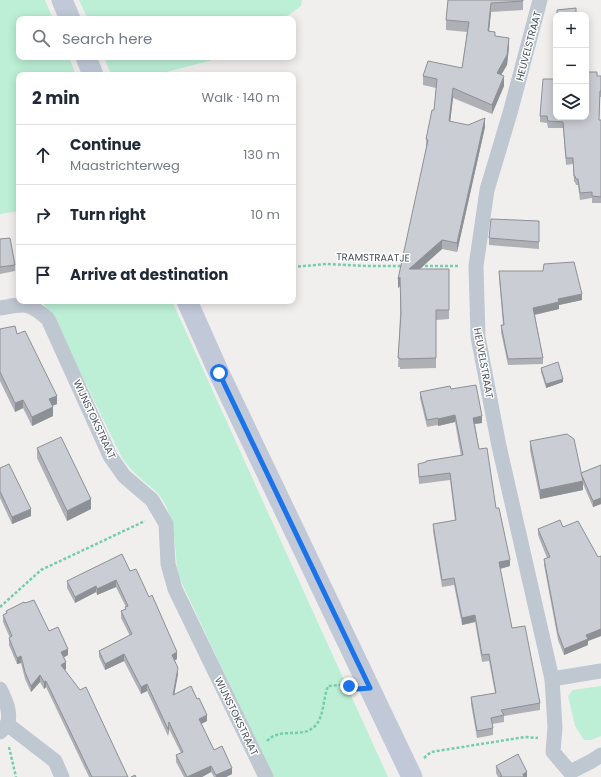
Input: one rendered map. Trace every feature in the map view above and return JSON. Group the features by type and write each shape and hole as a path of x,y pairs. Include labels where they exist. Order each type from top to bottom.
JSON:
{"main road":[{"path":"62,0 69,16"},
{"path":"87,60 92,72"},
{"path":"188,304 219,373 370,688 417,770"}],"street":[{"name":"HEUVELSTRAAT","path":"540,0 510,113 487,190 476,266 478,338 499,446 552,679 555,727 553,752 570,772 601,755"},
{"name":"WIJNSTOKSTRAAT","path":"0,308 23,304 36,309 48,319 110,456 124,476 152,500 166,524 168,564 175,589 266,777"},
{"path":"552,679 601,672"},
{"path":"0,689 7,705 8,714 4,728 55,761 62,777"}],"path":[{"name":"TRAMSTRAATJE","path":"296,267 328,264 405,266"},
{"name":"TRAMSTRAATJE","path":"413,266 476,266"},
{"path":"0,607 41,570 160,514"},
{"path":"258,759 268,740 277,735 292,732 302,733 316,725 320,718 325,693 328,686 339,685 357,689 370,688"},
{"path":"4,728 16,777"},
{"path":"417,770 425,757 431,752 525,737 554,738"}],"green space":[{"path":"0,0 45,0 52,16 16,16 16,60 70,60 75,72 16,72 16,211 0,214"},
{"path":"79,0 302,0 301,6 287,16 87,16"},
{"path":"105,60 212,60 166,72 110,72"},
{"path":"44,304 173,304 388,777 273,777 178,575 174,533 165,504 157,492 136,474 122,458 53,316"},
{"path":"601,686 601,736 591,740 584,740 575,726 568,696 573,690"}],"building":[{"path":"448,0 523,1 491,3 488,31 495,32 495,36 509,38 507,55 497,73 504,76 492,105 453,88 449,121 468,125 485,118 457,243 442,240 409,269 449,269 449,310 436,310 436,358 400,359 398,358 401,314 400,277 398,279 428,140 426,139 432,110 434,110 437,79 423,76 428,61 462,68 469,22 446,20"},
{"path":"576,8 576,12 557,12 557,10"},
{"path":"589,72 597,72 597,76 601,76 599,120 601,120 601,197 592,196 592,192 580,193 578,179 574,176 573,158 566,158 563,122 548,121 547,116 540,116 543,79 553,79 553,120 589,120"},
{"path":"491,219 539,221 539,242 489,238"},
{"path":"10,238 15,265 0,267 0,239"},
{"path":"574,262 582,294 558,299 559,302 533,308 543,358 508,359 501,325 504,325 499,271 543,271 544,264"},
{"path":"15,326 17,334 25,331 57,396 49,399 53,407 32,417 23,400 15,403 0,372 0,329"},
{"path":"558,362 563,379 546,384 541,368"},
{"path":"476,385 482,416 473,418 479,449 487,448 496,508 499,508 510,560 499,562 512,628 525,626 540,703 501,710 504,715 491,718 493,728 477,731 471,697 496,693 489,654 482,655 475,615 462,618 454,578 442,580 433,524 456,520 450,473 419,477 418,464 426,461 463,455 455,415 427,420 420,392 450,386 451,389"},
{"path":"567,434 574,439 583,481 540,490 530,441"},
{"path":"61,437 91,499 67,511 37,448"},
{"path":"9,464 31,509 12,517 0,491 0,468"},
{"path":"601,465 601,498 593,501 581,473"},
{"path":"560,520 563,527 578,521 598,557 601,556 601,629 586,635 588,639 564,649 558,633 544,559 550,557 538,529"},
{"path":"122,554 130,571 136,569 149,597 152,595 177,652 172,655 178,668 173,695 191,686 197,699 199,698 207,715 199,719 214,750 222,746 232,768 216,775 211,766 187,777 176,755 183,752 169,722 168,729 147,684 141,687 124,654 105,664 99,651 132,634 121,611 126,609 125,607 128,606 116,580 97,589 96,586 75,597 67,581"},
{"path":"34,600 49,631 58,627 68,649 61,652 66,662 61,665 80,690 86,687 128,777 92,777 46,681 44,682 40,675 31,686 25,672 21,656 17,658 9,638 12,636 3,615 7,613 6,611 24,602"},
{"path":"518,754 527,772 523,774 524,777 500,777 502,776 496,766"}],"route":[{"path":"219,373 370,688 357,689 349,686"}]}
